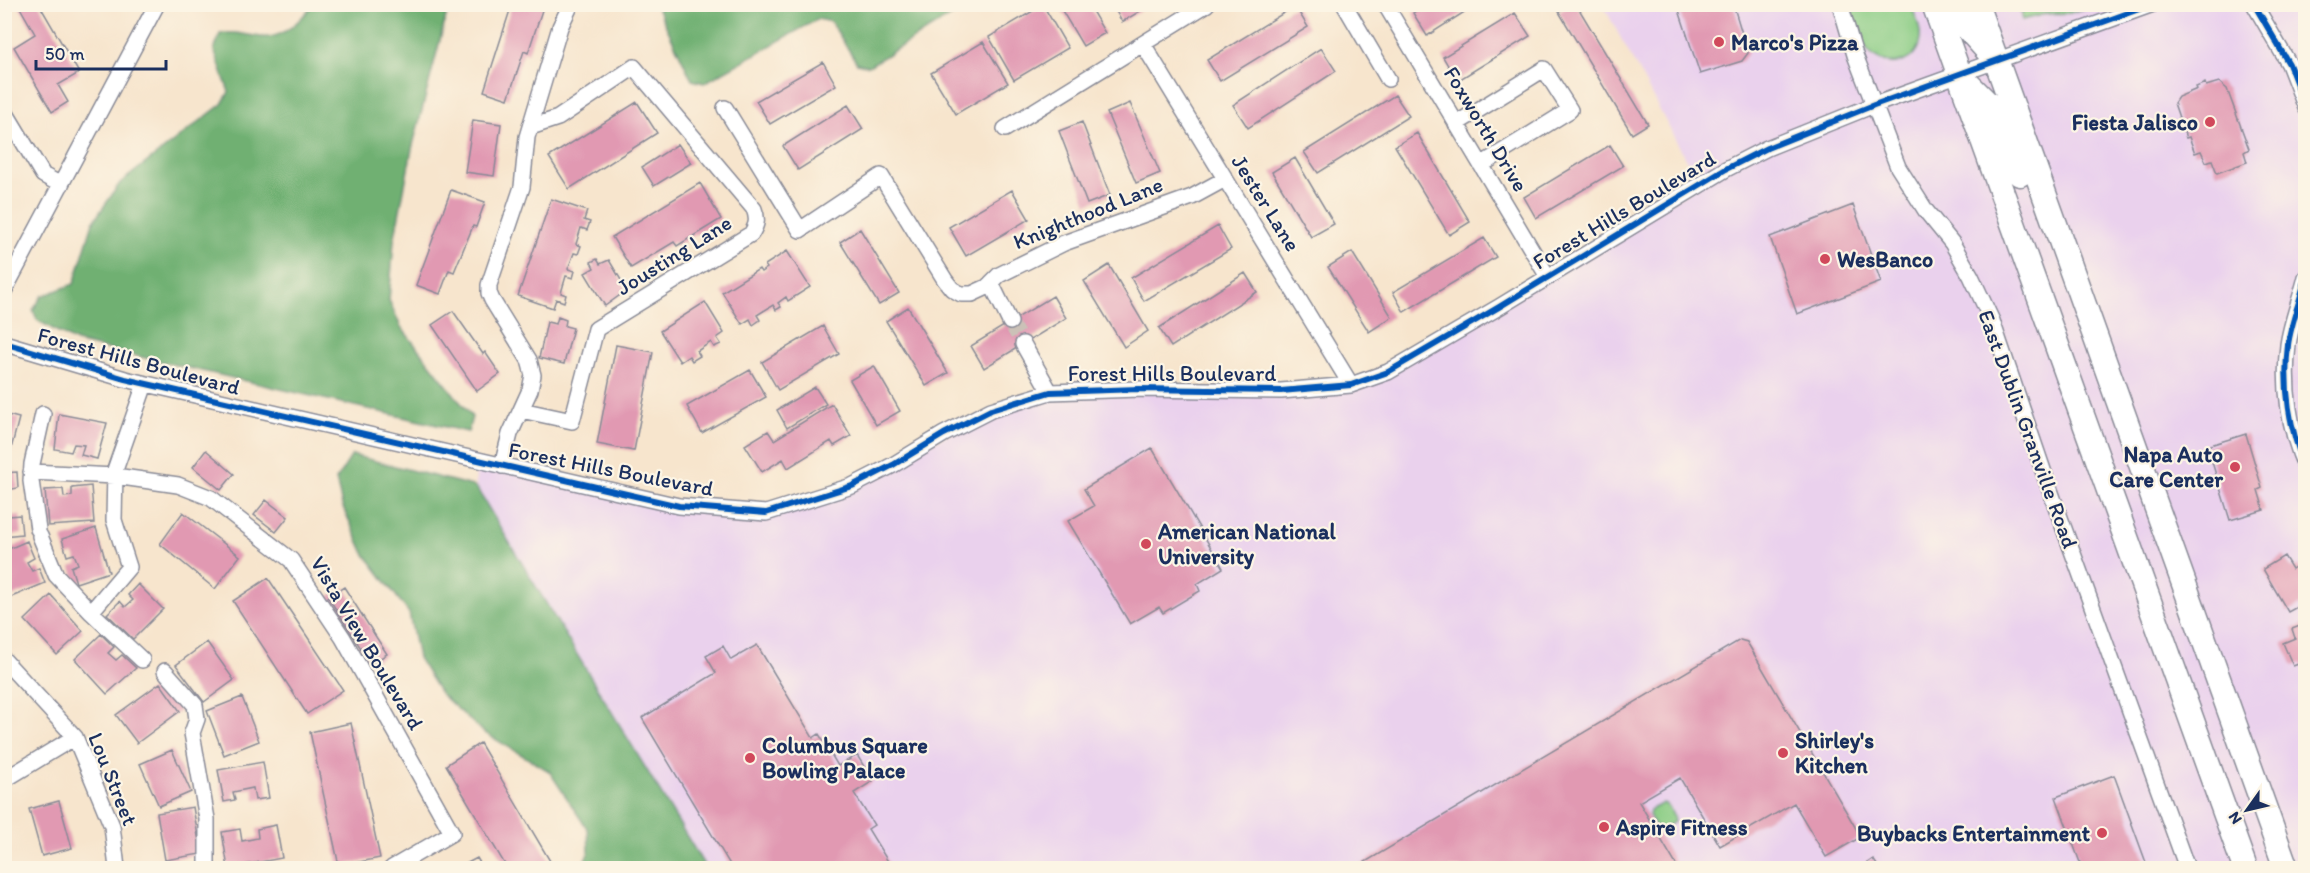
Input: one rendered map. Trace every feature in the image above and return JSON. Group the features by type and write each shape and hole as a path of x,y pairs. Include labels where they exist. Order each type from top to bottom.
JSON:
{"main road":[{"path":"1934,4 2245,868"},
{"path":"1956,4 1963,23 1997,62"},
{"path":"1976,4 2286,868"},
{"path":"1958,75 1995,111 2045,240 2112,384"}],"street":[{"path":"4,291 157,4"},
{"path":"502,466 510,435 530,390 533,375 529,360 489,292 489,285 522,187 527,137 560,27 571,4"},
{"path":"1005,129 1207,4"},
{"path":"1344,4 1388,79"},
{"name":"Foxworth Drive","path":"1385,4 1548,277"},
{"name":"East Dublin Granville Road","path":"1840,4 1855,55 1898,168 1926,211 1952,243 1971,276 1992,321 2046,479 2187,868"},
{"name":"Forest Hills Boulevard","path":"4,343 145,384 679,506 766,513 852,486 991,410 1050,392 1139,389 1281,391 1352,385 1388,372 1726,169 1767,148 1875,105 2153,4"},
{"path":"2254,4 2289,64 2306,108"},
{"name":"Jester Lane","path":"1143,44 1352,385"},
{"name":"Jousting Lane","path":"521,410 572,421 596,329 751,234 756,226 757,218 754,209 634,67 558,118 531,127"},
{"path":"1456,124 1544,69 1570,110 1481,165"},
{"name":"Knighthood Lane","path":"725,108 800,230 881,176 952,289 961,294 972,294 991,283 999,274 1064,243 1192,197 1225,179"},
{"path":"4,110 43,175 61,185"},
{"path":"2306,277 2288,343 2287,376 2289,416 2306,468"},
{"path":"991,283 1010,322"},
{"path":"1023,344 1050,392"},
{"path":"91,612 129,567 114,520 114,476 145,384"},
{"path":"43,414 31,472 39,533 56,575 142,660"},
{"path":"31,472 114,476"},
{"name":"Vista View Boulevard","path":"114,476 178,485 211,498 291,560 343,638 452,833 392,868"},
{"name":"Lou Street","path":"4,660 75,737 112,826 117,868"},
{"path":"165,670 195,705 197,719 192,733 207,819 207,868"},
{"path":"4,780 75,737"}],"shaded area":[{"path":"1603,5 2305,5 2305,868 706,868 476,487 475,461 705,513 816,502 999,409 1069,389 1291,392 1355,380 1408,360 1700,185"}],"green space":[{"path":"313,5 449,5 412,149 394,241 389,300 401,327 472,417 468,432 76,342 37,320 33,310 42,296 74,284 93,222 120,183 222,104 229,92 214,50 220,34 236,33 263,37 278,35 291,27"},
{"path":"656,5 969,5 869,66 857,63 831,22 818,19 704,83 692,80"},
{"path":"1850,5 1911,5 1920,32 1916,51 1903,62 1886,62 1877,59 1861,41"},
{"path":"2009,5 2094,5 2070,13 2045,14 2022,20 2022,12"},
{"path":"352,455 476,487 706,868 580,868 589,852 588,830 549,771 483,732 440,693 418,658 409,613 364,553 342,505 336,480"},
{"path":"1663,803 1671,811 1674,822 1661,830 1655,826 1649,815 1650,810"}],"building":[{"path":"18,4 39,4 79,73 58,85 68,102 52,112 14,47 35,34"},
{"path":"512,4 544,4 528,53 524,51 508,99 484,91"},
{"path":"1058,4 1088,4 1105,33 1083,46"},
{"path":"1112,4 1139,4 1142,10 1122,22"},
{"path":"1426,4 1477,4 1427,36 1413,13"},
{"path":"1571,4 1576,4 1648,124 1632,134 1559,12"},
{"path":"1677,4 1733,4 1748,53 1742,61 1700,74"},
{"path":"1043,5 1068,48 1014,80 989,37"},
{"path":"1295,6 1308,27 1220,81 1207,60"},
{"path":"1515,13 1530,36 1457,81 1443,57"},
{"path":"983,42 1008,83 956,114 931,73"},
{"path":"1321,48 1336,71 1248,128 1233,105"},
{"path":"823,62 836,85 770,124 756,101"},
{"name":"Fiesta Jalisco","path":"2219,82 2227,89 2249,149 2244,152 2247,162 2217,173 2212,160 2206,162 2201,151 2195,153 2189,137 2186,138 2174,103 2178,97 2197,89 2196,87 2205,83 2206,86"},
{"path":"1395,95 1409,116 1318,173 1304,152"},
{"path":"637,102 657,133 569,189 549,157"},
{"path":"1130,103 1160,173 1136,183 1107,113"},
{"path":"848,105 863,129 798,170 783,146"},
{"path":"473,120 501,124 494,176 465,172"},
{"path":"1082,122 1110,195 1087,204 1059,131"},
{"path":"1417,133 1470,222 1449,235 1395,146"},
{"path":"678,144 691,163 654,186 642,167"},
{"path":"1610,145 1623,166 1536,218 1524,197"},
{"path":"1295,158 1334,224 1311,237 1272,172"},
{"path":"700,183 721,219 677,246 674,242 631,268 612,237"},
{"path":"451,190 485,202 476,227 473,226 454,272 449,270 440,294 416,285"},
{"path":"1012,190 1029,219 966,256 949,227"},
{"path":"551,199 587,211 584,220 590,222 587,230 581,228 576,244 581,246 578,254 574,253 568,269 575,271 573,278 566,276 561,293 566,295 564,302 556,299 553,308 518,296"},
{"name":"WesBanco","path":"1853,205 1881,282 1797,314 1770,237"},
{"path":"1218,226 1231,249 1144,301 1131,278"},
{"path":"860,229 899,293 879,305 840,242"},
{"path":"1484,238 1496,257 1404,312 1393,292"},
{"path":"787,251 810,287 788,301 786,297 778,303 781,307 776,310 773,305 757,315 760,320 753,325 750,319 742,324 722,292 759,269 761,272 767,268 765,265"},
{"path":"1352,252 1392,317 1369,332 1328,267"},
{"path":"597,259 600,264 609,260 627,290 605,306 585,273 594,268 591,262"},
{"path":"1109,265 1148,331 1124,347 1084,281"},
{"path":"1245,273 1257,292 1171,347 1159,328"},
{"path":"1053,296 1066,318 984,368 971,346"},
{"path":"705,302 724,333 717,338 721,344 714,347 711,342 697,351 700,356 692,361 689,356 680,362 660,331"},
{"path":"908,307 948,373 926,386 886,321"},
{"path":"453,311 500,374 477,391 432,325"},
{"path":"558,317 566,320 565,326 573,328 564,364 539,358 547,322 556,324"},
{"path":"823,326 839,354 778,390 762,362"},
{"path":"616,345 653,352 634,451 597,444"},
{"path":"874,366 900,411 876,425 850,380"},
{"path":"750,370 766,397 702,433 687,406"},
{"path":"815,387 826,404 787,428 777,410"},
{"path":"832,404 851,436 834,446 831,441 788,468 783,459 762,472 745,445 768,431 774,440"},
{"path":"4,414 19,418 10,453 4,452"},
{"path":"59,414 107,423 97,459 81,455 84,445 74,444 71,452 55,449"},
{"name":"Napa Auto Care Center","path":"2246,434 2262,488 2258,490 2264,510 2230,520 2207,446"},
{"name":"American National University","path":"1152,448 1223,568 1197,584 1200,591 1163,613 1159,607 1130,624 1068,521 1094,506 1084,489"},
{"path":"206,450 234,474 221,490 193,467"},
{"path":"17,472 18,488 7,490 9,516 20,515 22,534 4,536 4,473"},
{"path":"91,486 94,523 48,526 45,490 63,489 64,497 72,496 72,488"},
{"path":"266,500 288,517 276,532 254,515"},
{"path":"183,512 240,556 215,589 160,544"},
{"path":"96,528 109,572 76,583 71,567 78,564 74,554 67,556 62,539"},
{"path":"27,541 34,558 27,562 32,571 39,568 45,583 9,598 4,588 4,551"},
{"path":"2284,556 2292,569 2298,565 2306,577 2306,602 2288,612 2263,569"},
{"path":"268,578 343,690 307,714 233,601"},
{"path":"138,584 163,609 133,639 107,614 120,601 125,607 133,600 128,595"},
{"path":"344,587 387,654 371,664 328,597"},
{"path":"51,595 83,631 57,655 25,620"},
{"path":"2305,624 2306,672 2301,663 2293,666 2283,643 2295,638 2292,629"},
{"path":"101,634 114,647 108,653 116,660 122,655 136,668 107,694 75,659"},
{"path":"1740,640 1747,642 1861,837 1826,857 1794,803 1720,846 1680,778 1639,802 1678,868 1355,868"},
{"path":"207,642 234,680 204,702 176,665"},
{"name":"Columbus Square Bowling Palace","path":"757,645 813,738 819,734 838,766 857,755 873,781 854,793 874,825 868,829 892,868 732,868 642,718 716,673 706,656 723,646 731,660"},
{"path":"160,683 180,711 137,743 116,715"},
{"path":"242,697 259,741 224,755 207,711"},
{"path":"351,723 380,858 339,866 310,732"},
{"path":"480,743 550,861 537,868 507,868 446,765"},
{"path":"172,750 191,792 159,806 140,764"},
{"path":"263,762 269,798 255,800 253,788 233,792 235,800 224,802 218,770"},
{"name":"Buybacks Entertainment","path":"2114,775 2148,868 2082,868 2056,797"},
{"path":"59,801 72,848 42,856 29,809"},
{"path":"193,807 201,854 165,860 157,813"},
{"path":"276,825 282,858 228,868 222,832 240,829 242,841 258,838 257,829"},
{"path":"477,858 483,868 458,868"},
{"path":"1873,859 1879,868 1857,868 1867,863"}],"tunnel":[{"path":"1010,322 1023,344"}],"cycle path":[{"path":"4,343 125,379 679,506 766,513 852,486 991,410 1050,392 1139,389 1281,391 1351,385 1388,372 1726,169 1767,148 1874,105 2153,4"},
{"path":"2254,4 2289,64 2306,108"},
{"path":"2306,277 2289,336 2286,376 2295,439 2306,468"}],"place":[{"name":"Marco's Pizza","path":"1719,42"},
{"name":"Fiesta Jalisco","path":"2210,122"},
{"name":"WesBanco","path":"1825,259"},
{"name":"Napa Auto Care Center","path":"2235,467"},
{"name":"American National University","path":"1146,544"},
{"name":"Shirley's Kitchen","path":"1783,753"},
{"name":"Columbus Square Bowling Palace","path":"750,758"},
{"name":"Aspire Fitness","path":"1604,827"},
{"name":"Buybacks Entertainment","path":"2102,833"}]}
